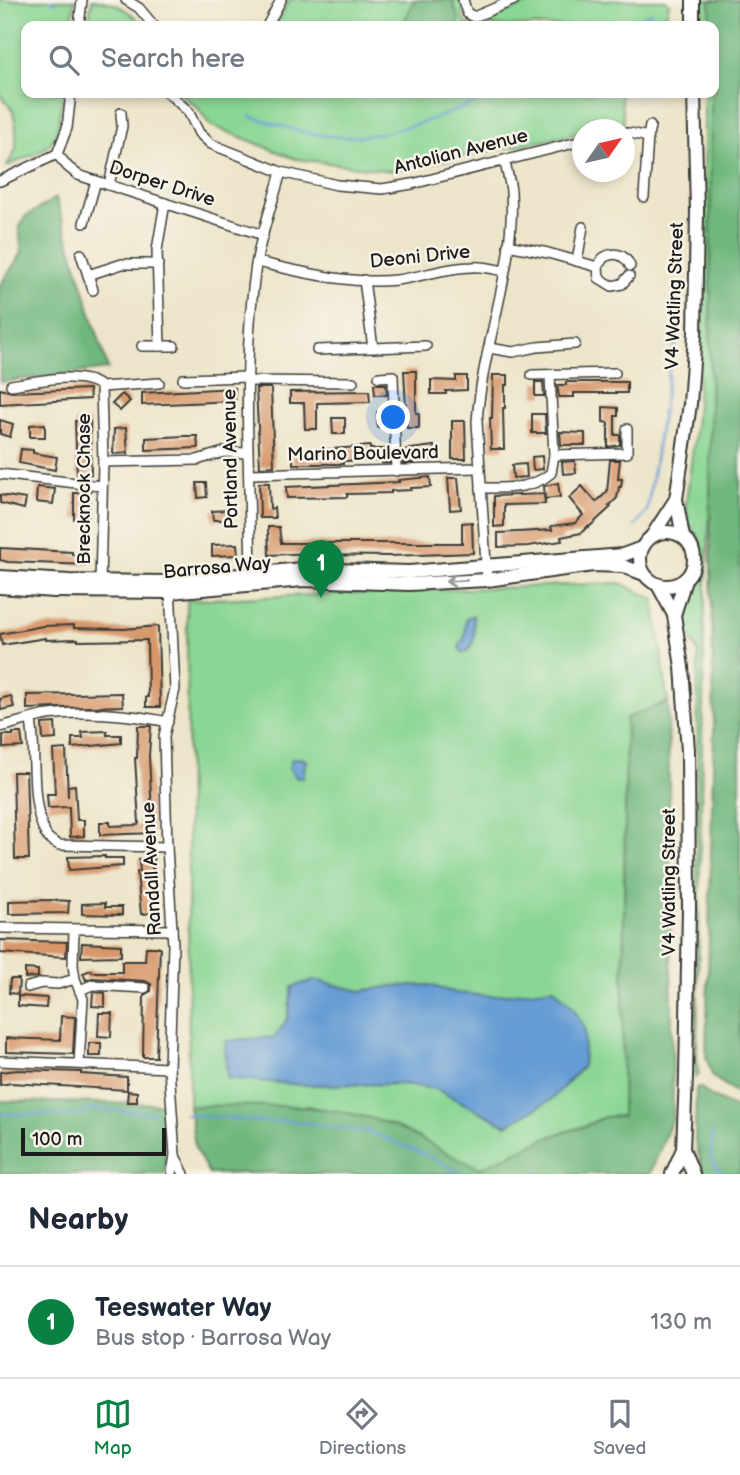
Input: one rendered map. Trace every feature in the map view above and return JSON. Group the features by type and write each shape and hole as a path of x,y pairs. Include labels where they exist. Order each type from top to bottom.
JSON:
{"street":[{"path":"80,21 82,0"},
{"path":"126,0 139,8 151,21"},
{"path":"270,21 281,0"},
{"path":"463,0 467,13 474,17 514,0"},
{"path":"693,0 693,21"},
{"path":"0,181 57,154 67,128 70,98"},
{"name":"Antolian Avenue","path":"174,98 188,111 199,133 212,144 281,172 337,185 382,189 412,184 572,144"},
{"name":"V4 Watling Street","path":"683,537 676,499 690,404 695,334 697,210 694,98"},
{"path":"109,185 122,126 121,113"},
{"path":"644,197 650,126"},
{"path":"635,133 648,137"},
{"name":"Dorper Drive","path":"57,154 78,175 263,236"},
{"path":"486,574 478,468 479,396 508,245 511,190 504,159"},
{"name":"Portland Avenue","path":"251,579 247,379 257,262 281,172"},
{"path":"84,223 96,181"},
{"path":"160,346 159,232 165,203"},
{"path":"577,261 583,228"},
{"path":"508,245 598,267"},
{"path":"629,276 622,284 612,286 599,278 598,267 603,258 613,253 624,257 630,266"},
{"path":"81,254 93,290"},
{"name":"Deoni Drive","path":"257,262 307,273 363,280 396,280 449,269 474,267 504,271"},
{"path":"88,275 122,264 158,264"},
{"path":"363,280 373,348"},
{"path":"489,348 513,352 575,344"},
{"path":"142,346 174,346"},
{"path":"317,349 426,346"},
{"path":"532,375 615,373"},
{"path":"379,377 393,376 396,471"},
{"path":"481,488 516,488 544,479 551,473 554,455 550,376"},
{"name":"Brecknock Chase","path":"10,385 67,378 94,380 101,387 103,463 100,587"},
{"name":"Portland Avenue","path":"183,379 247,379"},
{"path":"247,379 352,382"},
{"name":"Brecknock Chase","path":"101,387 159,383"},
{"path":"626,465 627,429"},
{"path":"103,463 197,460 224,452 247,453"},
{"path":"554,455 627,453"},
{"name":"Marino Boulevard","path":"249,474 478,468"},
{"path":"0,474 101,486"},
{"name":"V4 Watling Street","path":"652,536 676,499"},
{"path":"664,532 683,537 692,548 693,569 685,580 669,587 658,585 644,574 640,561 642,548 652,536 664,532"},
{"name":"Barrosa Way","path":"486,574 588,556 623,555 642,548"},
{"name":"Barrosa Way","path":"0,587 170,587 251,579 301,569 486,574 593,565 624,566 644,574"},
{"name":"Barrosa Way","path":"0,577 100,587"},
{"name":"V4 Watling Street","path":"674,615 685,580"},
{"name":"V4 Watling Street","path":"658,585 674,615 682,667 688,751 689,909 683,1149 672,1174"},
{"name":"Randall Avenue","path":"170,587 175,689 164,736 172,930 169,1068 177,1172"},
{"path":"0,727 52,716 130,714 167,722"},
{"path":"31,720 36,793 40,822 47,838 59,845 167,847"},
{"path":"0,928 172,930"},
{"path":"74,930 73,965 83,999 79,1063"},
{"path":"28,987 75,979"},
{"path":"80,990 92,985 145,988"},
{"path":"0,1061 169,1068"},
{"name":"V4 Watling Street","path":"683,1149 693,1174"}],"green space":[{"path":"0,0 75,0 72,21 21,21 21,98 62,98 58,125 51,142 36,153 7,166 16,149 16,128 13,111 0,95"},
{"path":"92,0 121,7 139,21 89,21"},
{"path":"289,0 460,0 464,10 464,21 278,21"},
{"path":"414,0 452,0 459,20 458,21 404,21"},
{"path":"532,0 666,0 669,4 665,21 481,21 529,4"},
{"path":"703,0 710,0 710,21 703,21"},
{"path":"710,0 740,0 740,1095 713,1077 706,1056 714,730 710,505 711,98 719,98 719,21 710,21"},
{"path":"185,98 621,98 623,119 572,119 572,135 391,171 296,159 210,125 197,107"},
{"path":"704,98 711,98 710,505 704,625 697,1057 699,1075 695,1078 698,652 684,627 684,596 698,574 704,555 699,538 688,525 686,503 695,432 705,281"},
{"path":"56,198 108,369 0,382 0,285 22,253 19,229 25,217"},
{"path":"620,583 654,599 668,702 626,718 622,1116 604,1117 549,1137 481,1168 310,1106 189,1106 187,600"},
{"path":"668,702 673,1117 650,1174 209,1174 195,1148 189,1106 287,1106 359,1115 408,1132 481,1168 549,1137 604,1117 622,1116 626,718"},
{"path":"700,1087 712,1097 740,1110 740,1174 704,1174 695,1141 696,1088"},
{"path":"0,1101 162,1104 166,1171 163,1174 0,1174"}],"water":[{"path":"473,615 473,642 463,653 459,647 465,636 466,619"},
{"path":"292,759 306,760 303,778 297,778 289,768"},
{"path":"314,980 361,991 393,986 429,985 456,993 491,996 554,988 573,1007 585,1029 583,1066 551,1100 506,1125 436,1089 404,1084 301,1085 227,1078 225,1041 275,1037 288,1018 292,987"}],"building":[{"path":"404,371 416,371 416,413 419,413 419,428 407,428"},
{"path":"493,375 508,375 503,408 504,449 491,449"},
{"path":"456,376 467,376 467,390 431,394 431,380 456,381"},
{"path":"535,382 543,382 544,396 535,396"},
{"path":"566,382 627,382 627,393 574,393 574,397 559,397 557,385 566,385"},
{"path":"374,384 386,384 387,395 375,395"},
{"path":"235,388 235,401 142,405 142,393"},
{"path":"256,388 271,388 274,466 260,467"},
{"path":"0,389 12,392 89,389 90,399 0,404"},
{"path":"369,391 370,402 317,403 317,429 305,429 304,403 290,403 290,392"},
{"path":"122,394 130,401 120,411 112,404"},
{"path":"603,407 618,408 615,435 620,435 620,445 608,447 608,423 603,422"},
{"path":"377,412 387,412 388,427 378,427"},
{"path":"532,414 545,414 546,433 532,433"},
{"path":"332,418 345,418 345,434 333,434"},
{"path":"0,420 13,424 10,437 0,434"},
{"path":"75,421 90,421 91,474 77,475"},
{"path":"452,421 465,421 466,459 452,459"},
{"path":"45,424 45,437 30,437 30,425"},
{"path":"126,428 128,453 113,454 114,429"},
{"path":"560,432 585,433 585,445 561,445"},
{"path":"197,436 198,448 146,450 146,438"},
{"path":"370,446 370,449 388,449 389,463 382,463 382,460 343,461 343,464 293,464 293,452"},
{"path":"434,446 434,459 413,459 413,463 403,463 402,450"},
{"path":"21,449 57,457 55,470 19,463"},
{"path":"542,456 543,469 533,470 532,457"},
{"path":"610,460 620,460 618,479 622,479 621,487 617,498 609,506 611,507 589,527 581,533 561,537 562,541 498,547 498,533 552,530 551,526 575,523 583,515 569,498 582,486 596,502 607,492"},
{"path":"575,461 576,473 563,474 562,462"},
{"path":"526,464 527,477 513,478 512,465"},
{"path":"430,477 431,487 391,493 287,498 286,487 399,482 398,480"},
{"path":"448,478 458,478 461,509 450,510"},
{"path":"197,483 206,483 207,497 198,498"},
{"path":"259,483 269,483 270,509 274,508 275,518 260,518"},
{"path":"558,483 560,497 545,499 544,486"},
{"path":"37,487 55,489 53,504 36,502"},
{"path":"74,493 90,493 88,518 74,519"},
{"path":"544,494 545,504 504,505 504,526 494,527 494,496"},
{"path":"0,495 26,499 24,509 0,503"},
{"path":"229,510 230,520 213,520 212,511"},
{"path":"472,522 473,553 389,556 312,553 269,555 268,527 279,527 281,543 462,543 462,523"},
{"path":"237,544 238,555 212,556 212,545"},
{"path":"0,548 89,555 89,565 8,562 0,560"},
{"path":"74,625 74,628 124,629 158,626 160,707 146,707 147,640 78,641 46,638 2,645 0,634 43,626"},
{"path":"122,693 123,706 27,709 27,695"},
{"path":"11,696 14,707 1,710 0,699"},
{"path":"55,723 56,739 43,740 42,724"},
{"path":"138,726 151,726 149,756 153,833 100,835 100,822 110,822 110,826 139,823 135,758"},
{"path":"107,731 107,735 121,735 121,743 72,748 72,738 83,738 82,732"},
{"path":"21,733 23,747 3,748 3,735"},
{"path":"66,749 68,797 68,786 75,785 77,820 84,820 84,836 70,837 69,807 48,808 47,794 55,794 53,750"},
{"path":"13,772 26,772 29,859 15,859"},
{"path":"68,857 123,858 123,866 69,870"},
{"path":"154,858 152,868 156,913 141,914 137,872 140,872 139,859"},
{"path":"9,901 69,901 68,913 9,914"},
{"path":"105,903 105,907 122,907 122,915 82,914 82,904"},
{"path":"0,940 67,942 66,957 0,953"},
{"path":"82,943 121,945 121,956 81,957"},
{"path":"146,947 160,947 156,1057 143,1057 144,995 151,991 151,984 145,981 92,978 86,980 83,973 91,970 122,972 122,961 145,961"},
{"path":"25,969 38,970 38,977 25,978"},
{"path":"10,979 19,979 18,994 9,993"},
{"path":"93,992 105,993 105,1007 92,1006"},
{"path":"18,996 47,998 46,1008 18,1006"},
{"path":"99,1013 112,1013 111,1037 98,1036"},
{"path":"61,1016 75,1017 73,1054 6,1052 6,1038 60,1040"},
{"path":"89,1043 101,1043 101,1056 89,1056"},
{"path":"18,1070 127,1077 127,1090 11,1083 0,1085 0,1072"},
{"path":"128,1091 137,1092 137,1102 127,1102"}],"waterway":[{"path":"50,0 56,3"},
{"path":"635,21 652,12"},
{"path":"250,116 321,135 363,136 423,122 486,98"},
{"path":"635,526 647,511 669,369 678,332"},
{"path":"0,1114 80,1115 89,1109 155,1113"},
{"path":"185,1114 267,1122 285,1120 369,1132 426,1155 463,1174"},
{"path":"712,1132 711,1159 722,1174"}],"place":[{"name":"Teeswater Way","path":"321,598"}]}
